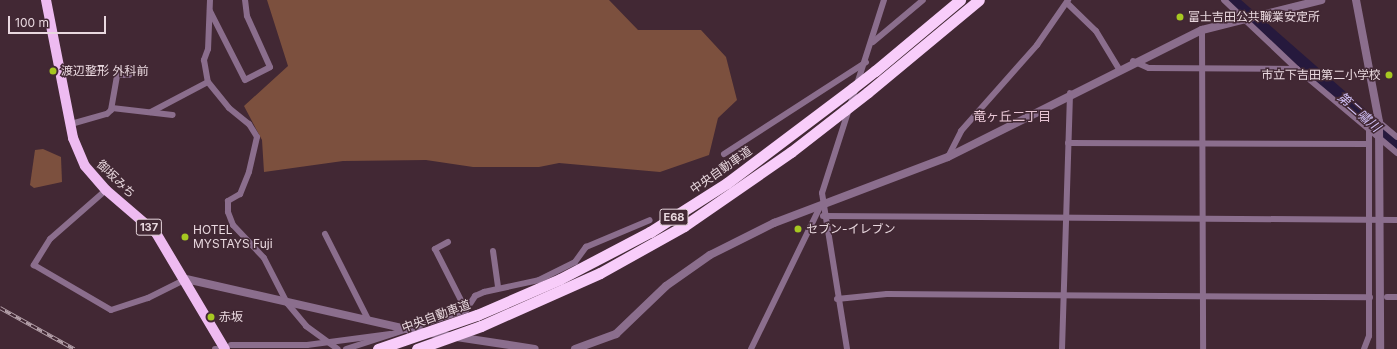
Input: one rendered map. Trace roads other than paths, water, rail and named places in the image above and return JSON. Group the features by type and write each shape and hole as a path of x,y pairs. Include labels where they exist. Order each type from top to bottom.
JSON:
{"highway":[{"name":"御坂みち","path":"46,0 71,124 85,166 106,190 156,233 228,347"},
{"name":"中央自動車道","path":"378,349 477,315 560,279 656,228 733,178 853,88 960,0"},
{"name":"中央自動車道","path":"416,349 481,326 600,273 678,229 785,156 868,92 979,0"}],"street":[{"path":"210,0 208,49 204,60 208,82 229,108 250,124 257,137 250,172 240,194 228,201 228,212 233,225 264,258 287,304 306,326 338,349"},
{"path":"210,10 244,80 270,66 247,16 245,0"},
{"path":"847,349 821,205 822,193 873,42 884,0"},
{"path":"873,42 923,0"},
{"path":"1224,0 1247,18 1297,69 1369,130 1379,136 1397,153"},
{"path":"575,349 616,334 666,286 710,255 774,223 948,157 1133,61 1202,30 1321,0"},
{"path":"1356,0 1379,124 1380,220 1378,347"},
{"path":"948,157 961,131 1037,45 1068,1 1096,31 1118,69"},
{"path":"1202,30 1203,349"},
{"path":"1133,61 1143,68 1203,70 1297,69"},
{"path":"724,154 866,62"},
{"path":"71,124 107,114 112,108 117,75 129,75"},
{"path":"151,112 208,82"},
{"path":"1062,349 1064,219 1070,93"},
{"path":"112,108 173,115"},
{"path":"1379,124 1396,135"},
{"path":"1364,349 1369,336 1370,297 1369,130"},
{"path":"1068,143 1369,144"},
{"path":"106,190 50,239 34,266 110,310 148,298 186,280 287,304 410,330 535,349"},
{"path":"751,349 821,205"},
{"path":"823,216 1203,220 1397,220"},
{"path":"346,349 396,335 466,310 475,296 498,288 539,280 574,262 586,247 650,220"},
{"path":"325,234 370,321"},
{"path":"448,242 435,249 466,310"},
{"path":"493,251 498,288"},
{"path":"837,299 887,294 1370,297"},
{"path":"1388,297 1397,297"},
{"path":"228,347 307,345 328,341 396,335"}],"waterway":[{"name":"第二嘯川","path":"1232,0 1397,145"}],"railway":[{"path":"0,308 74,349"}],"place":[{"name":"富士吉田公共職業安定所","path":"1180,17"},
{"name":"渡辺整形 外科前","path":"53,71"},
{"name":"市立下吉田第二小学校","path":"1389,75"},
{"name":"セブン-イレブン","path":"798,229"},
{"name":"HOTEL MYSTAYS Fuji","path":"185,237"},
{"name":"赤坂","path":"211,317"}],"district":[{"name":"竜ヶ丘二丁目","path":"1012,116"}]}
